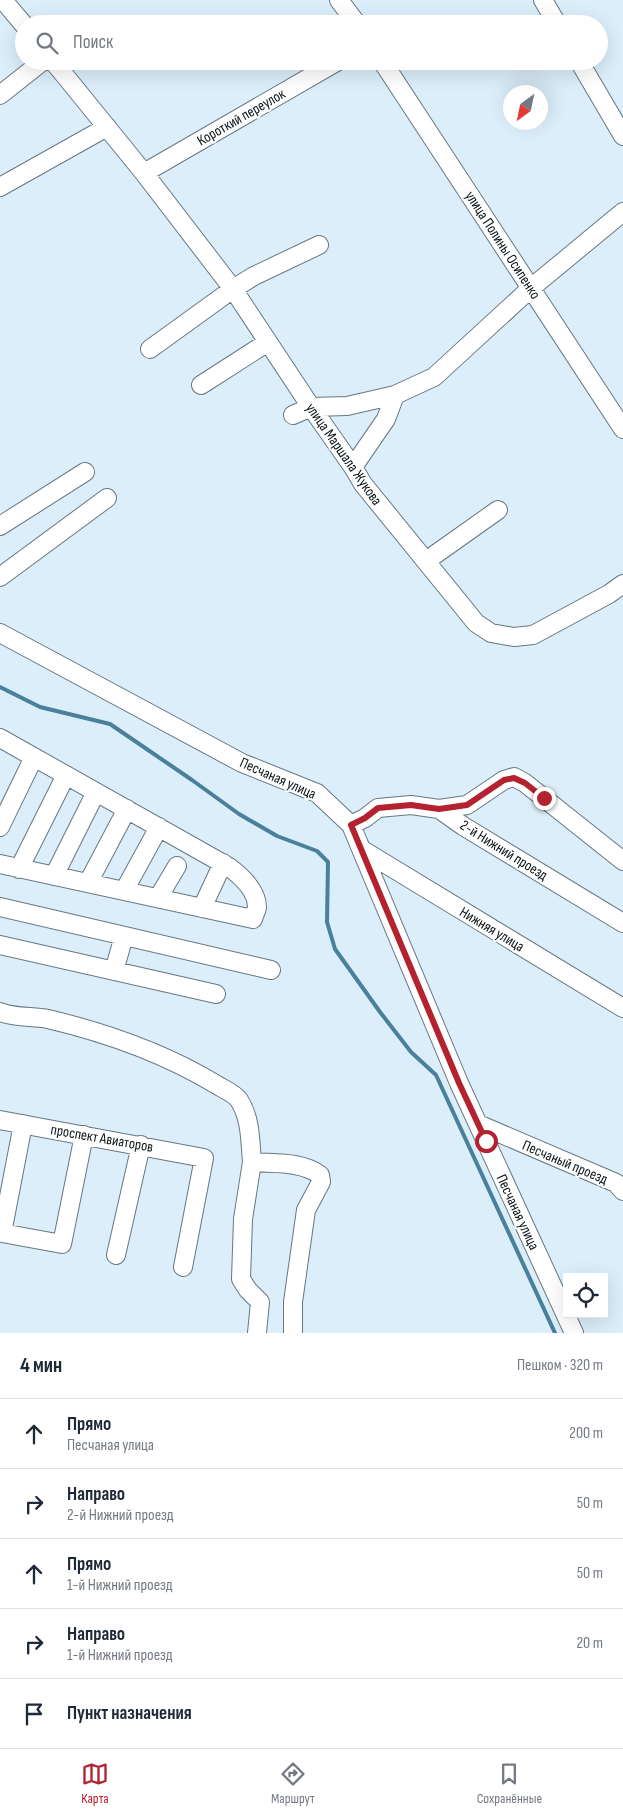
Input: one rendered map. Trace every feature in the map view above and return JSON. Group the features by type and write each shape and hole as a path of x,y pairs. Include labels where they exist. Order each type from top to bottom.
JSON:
{"street":[{"path":"3,0 16,15"},
{"path":"339,0 350,15"},
{"path":"543,0 552,15"},
{"path":"0,95 32,70"},
{"name":"улица Маршала Жукова","path":"60,70 144,172 233,289 363,484 476,623 491,633 514,637 533,635 609,594 623,584"},
{"name":"Короткий переулок","path":"144,172 322,70"},
{"name":"улица Полины Осипенко","path":"388,70 623,430"},
{"path":"584,70 623,136"},
{"path":"0,187 107,127"},
{"path":"294,415 311,407 347,406 396,395 434,377 531,288 623,212"},
{"path":"150,348 254,276 319,245"},
{"path":"201,385 268,342"},
{"path":"353,467 386,419 396,395"},
{"path":"0,526 85,472"},
{"path":"0,577 107,498"},
{"path":"426,561 498,510"},
{"name":"Песчаная улица","path":"0,633 242,763 317,793 351,825 455,1074 574,1333"},
{"path":"0,864 254,919 257,906 245,879 223,863 34,757 1,742"},
{"path":"0,827 34,757"},
{"path":"19,868 66,775"},
{"path":"439,809 467,805 504,780 514,778 532,788 623,861"},
{"path":"54,876 96,792"},
{"name":"2-й Нижний проезд","path":"351,825 365,818 378,808 411,805 439,809 463,826 623,923"},
{"path":"88,883 127,809"},
{"path":"124,891 158,827"},
{"name":"Нижняя улица","path":"360,849 623,1008"},
{"path":"202,908 223,863"},
{"path":"158,898 176,866"},
{"path":"0,907 271,970"},
{"path":"114,971 124,936"},
{"path":"0,945 216,994"},
{"path":"0,1012 46,1019 119,1039 166,1058 206,1078 238,1098 248,1118 252,1162 243,1219 242,1278 248,1290 260,1302 257,1333"},
{"name":"проспект Авиаторов","path":"0,1120 204,1158 182,1267"},
{"path":"23,1124 2,1233 62,1244 84,1135"},
{"name":"Песчаный проезд","path":"478,1124 616,1183 623,1191"},
{"path":"116,1255 141,1145"},
{"path":"252,1162 301,1166 312,1169 320,1175 321,1182 306,1210 293,1302 293,1333"}],"waterway":[{"path":"0,687 40,707 110,724 239,814 277,836 317,851 328,862 327,922 335,949 411,1052 436,1075 555,1333"}],"route":[{"path":"486,1141 459,1083 351,825 365,818 378,808 411,805 439,809 467,805 504,780 514,778 525,783 544,798"}]}
